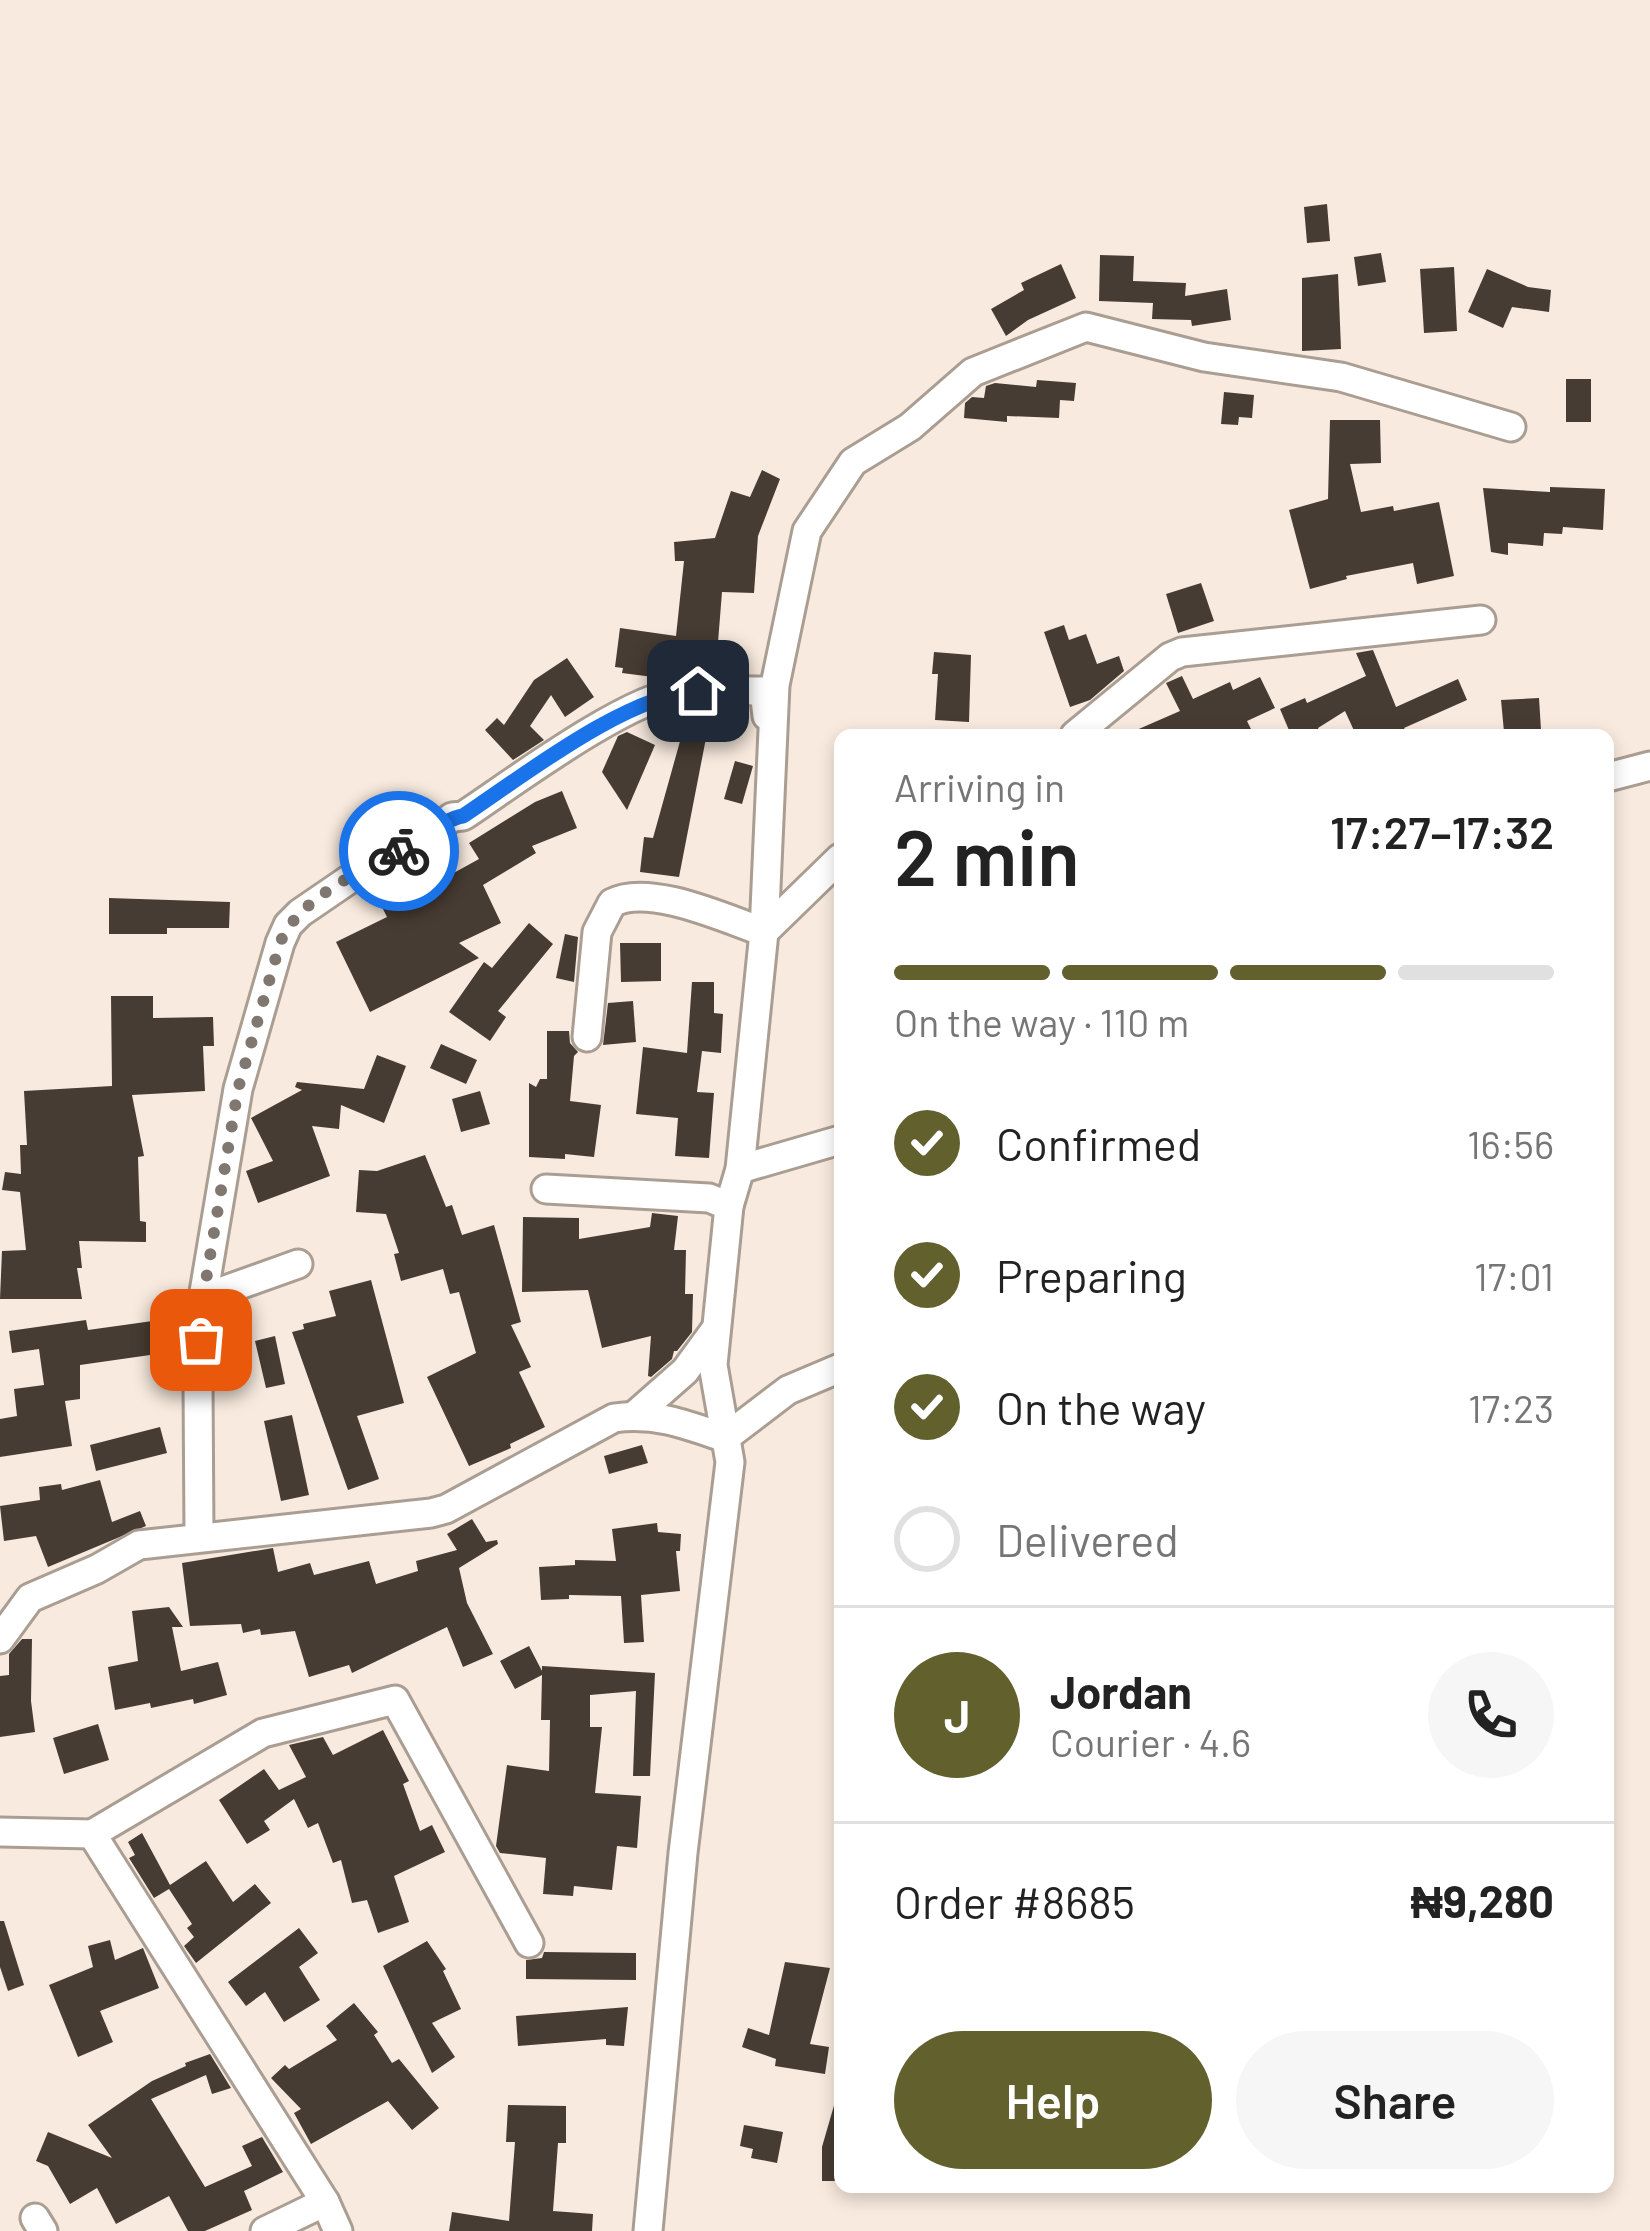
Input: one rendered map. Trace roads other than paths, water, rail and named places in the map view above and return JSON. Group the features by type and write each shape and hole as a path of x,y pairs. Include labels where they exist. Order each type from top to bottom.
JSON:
{"street":[{"path":"648,2231 683,1852 730,1462 713,1365 729,1206 740,1169 764,932 776,685 807,531 853,462 910,427 973,372 1086,327 1204,357 1341,377 1510,428"},
{"path":"1082,729 1169,657 1182,652 1480,620"},
{"path":"199,1535 203,1298 243,1070 288,925 360,872 435,832 452,817 463,816 585,737 675,692 764,691 773,758"},
{"path":"1614,775 1650,766"},
{"path":"764,932 834,864"},
{"path":"587,1037 597,932 612,903 633,897 702,908 764,932"},
{"path":"740,1169 834,1142"},
{"path":"546,1189 709,1198 729,1206"},
{"path":"203,1298 298,1264"},
{"path":"635,1415 685,1371 718,1327"},
{"path":"725,1438 788,1390 834,1371"},
{"path":"0,1639 30,1598 98,1569 139,1545 446,1509 614,1418 670,1418 725,1438"},
{"path":"0,1832 92,1834 262,1733 395,1700 529,1943"},
{"path":"92,1834 325,2202 338,2231"},
{"path":"265,2231 325,2202"}]}
